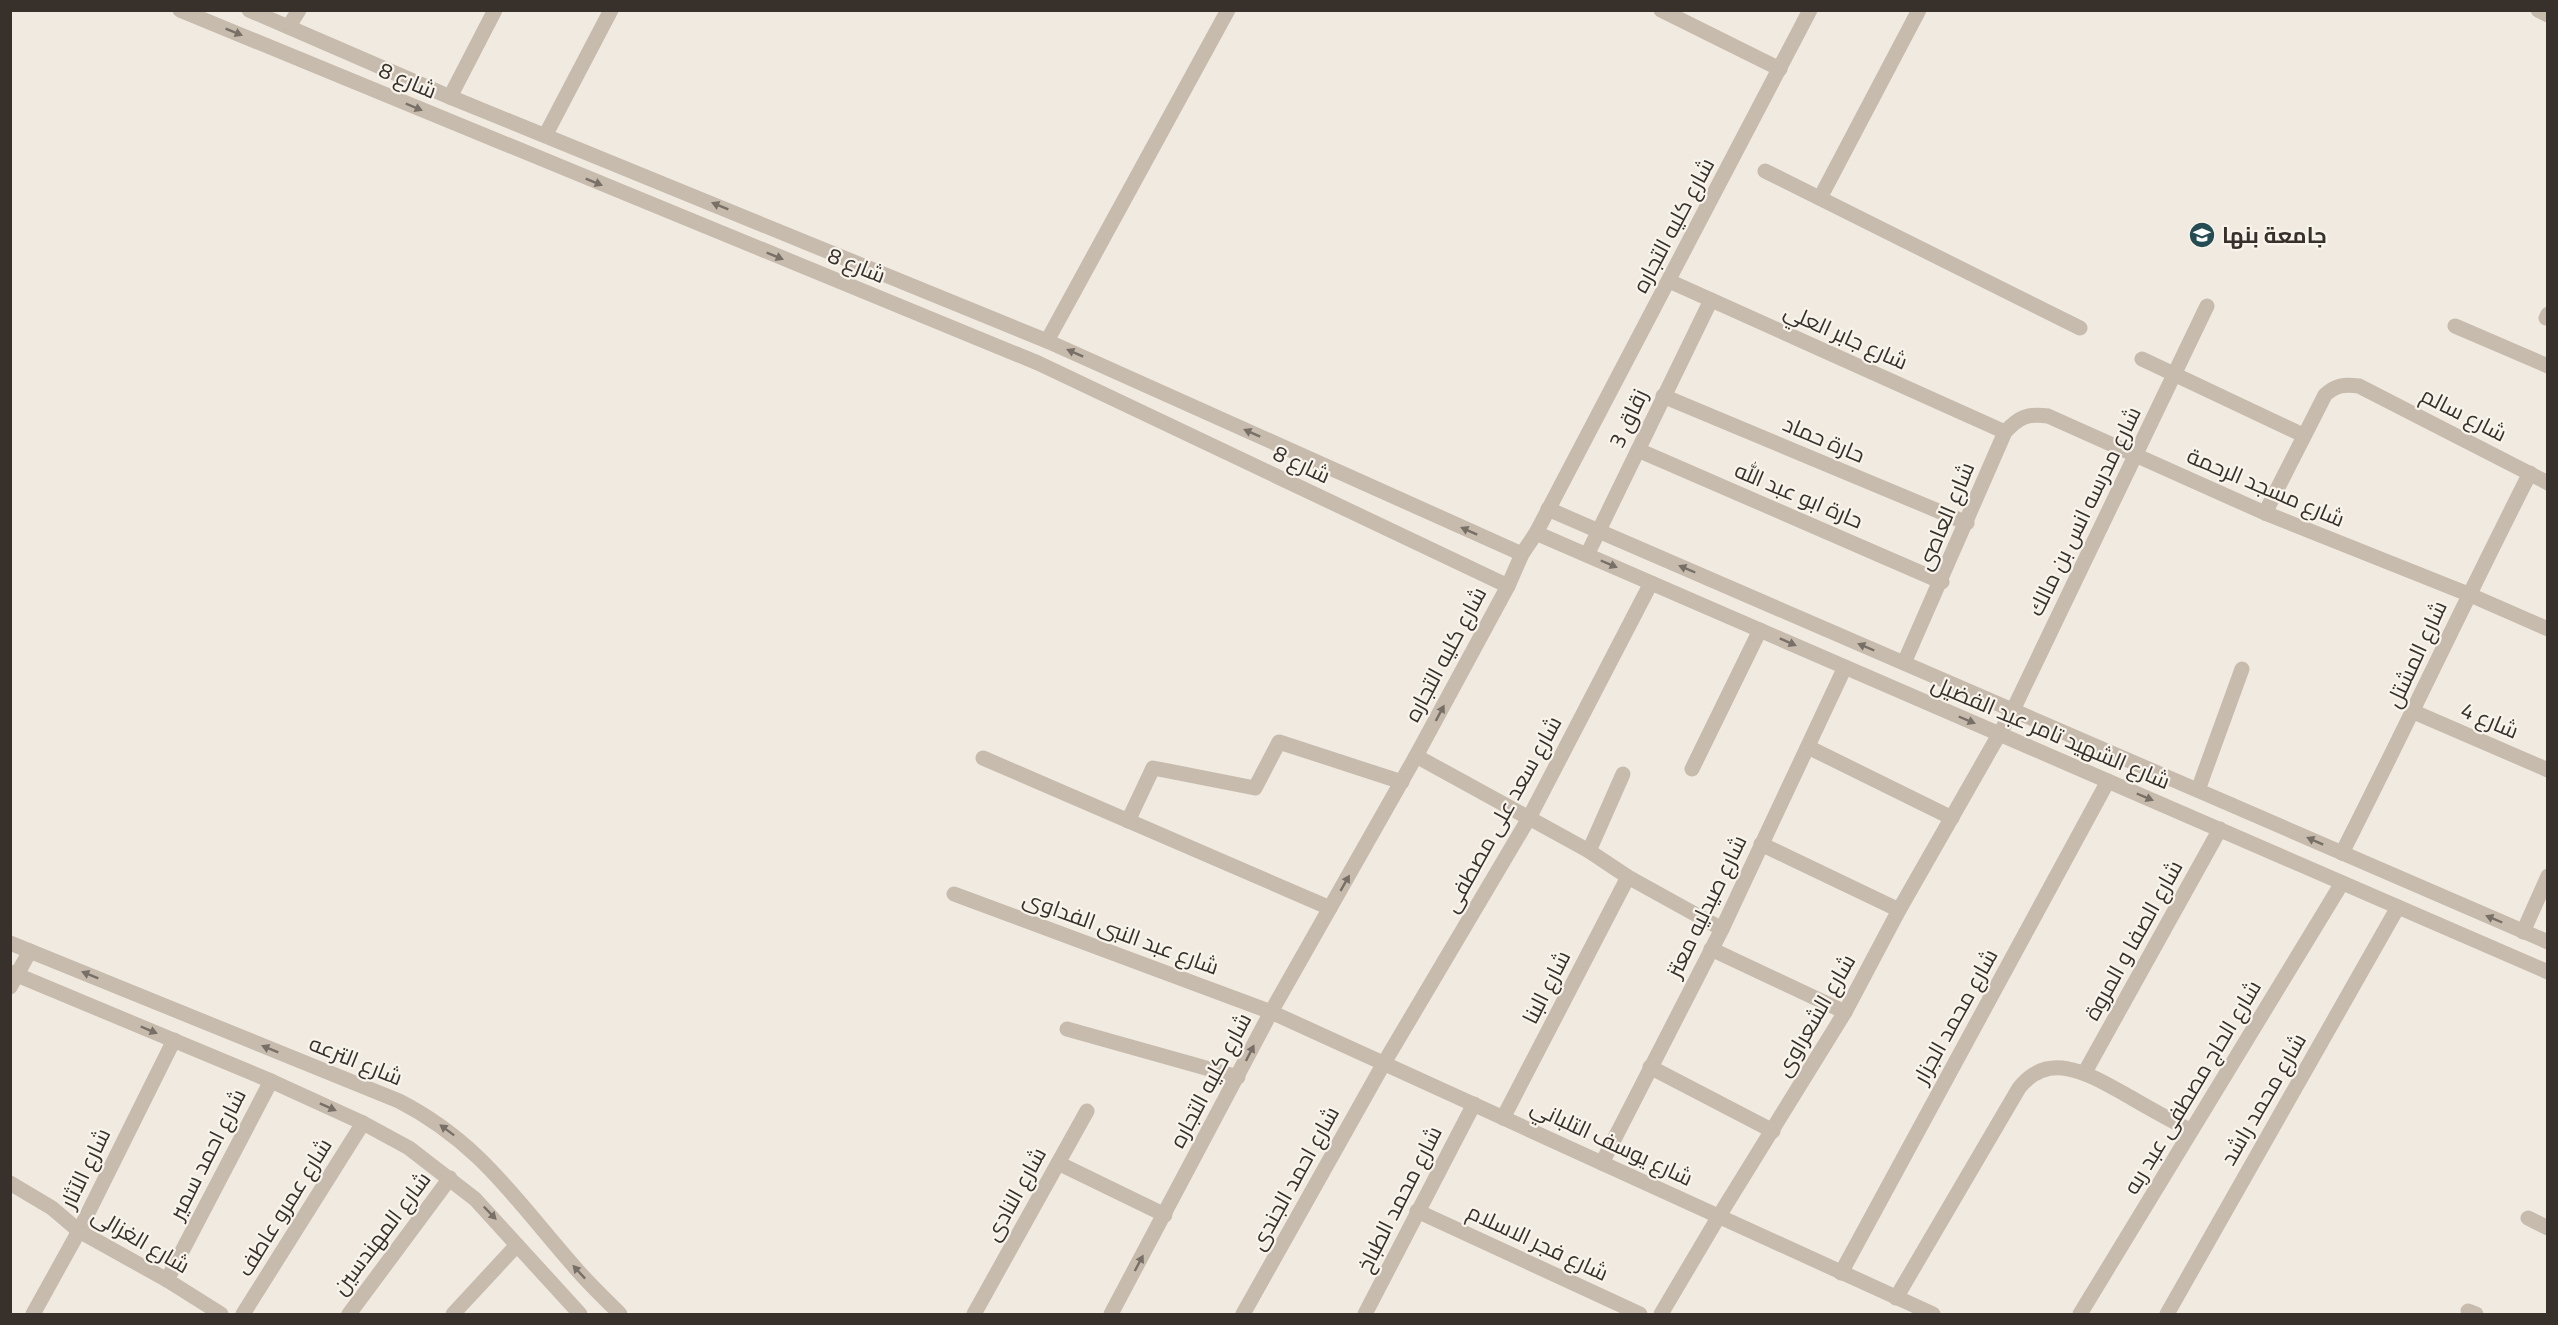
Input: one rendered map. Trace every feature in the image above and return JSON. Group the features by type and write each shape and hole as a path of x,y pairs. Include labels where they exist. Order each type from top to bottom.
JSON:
{"street":[{"name":"شارع 8","path":"180,10 1038,363 1508,586"},
{"name":"شارع 8","path":"249,10 450,96 1047,341 1522,555"},
{"path":"289,26 299,10"},
{"path":"450,96 495,10"},
{"path":"546,134 611,10"},
{"path":"1047,341 1228,10"},
{"path":"1661,10 1780,69"},
{"name":"شارع كليه التجاره","path":"1112,1314 1271,1012 1402,782 1508,586 1522,555 1536,533 1670,281 1810,10"},
{"path":"1820,198 1919,10"},
{"path":"2538,10 2547,15"},
{"path":"342,77 354,55"},
{"path":"1765,171 2080,328"},
{"name":"شارع جابر العلي","path":"1670,281 2005,432"},
{"path":"928,318 937,296"},
{"name":"زقاق 3","path":"1587,555 1711,300"},
{"name":"شارع مدرسه انس بن مالك","path":"2000,734 2207,306"},
{"path":"2455,326 2547,366"},
{"path":"2142,359 2303,435 2265,513"},
{"name":"شارع سالم","path":"2303,435 2325,395 2334,387 2346,384 2359,386 2547,483"},
{"name":"حارة حماد","path":"1663,396 1967,523"},
{"name":"شارع مسجد الرحمة","path":"2005,432 2017,419 2033,414 2048,416 2265,513 2468,594 2547,629"},
{"name":"شارع العاصى","path":"1904,663 1942,582 2005,432"},
{"name":"حارة ابو عبد الله","path":"1638,450 1942,582"},
{"name":"شارع المشتل","path":"2342,853 2414,712 2468,594 2530,473"},
{"name":"شارع الشهيد تامر عبد الفضيل","path":"1548,510 2547,942"},
{"name":"شارع الشهيد تامر عبد الفضيل","path":"1536,533 2547,972"},
{"name":"شارع سعد على مصطفى","path":"1384,1063 1529,818 1651,583"},
{"path":"1692,769 1760,630"},
{"name":"شارع صيدليه معتز","path":"1602,1163 1722,929 1845,667"},
{"path":"2198,790 2242,669"},
{"name":"شارع 4","path":"2414,712 2547,770"},
{"name":"شارع الشعراوى","path":"1661,1314 1845,1012 1899,910 2000,734"},
{"path":"1128,821 1153,768 1255,788 1279,742 1402,782"},
{"path":"1808,747 1952,818"},
{"path":"1416,756 1589,851 1629,877 1722,929"},
{"path":"983,758 1330,908"},
{"path":"1589,851 1623,774"},
{"name":"شارع محمد الجزار","path":"1841,1273 2108,781"},
{"name":"شارع الصفا و المروة","path":"2085,1072 2220,829"},
{"path":"1761,844 1899,910"},
{"path":"2523,932 2547,876"},
{"name":"شارع البنا","path":"1503,1118 1629,877"},
{"name":"شارع الحاج مصطفى عبد ربه","path":"2080,1314 2342,883"},
{"name":"شارع عبد النبى الفداوى","path":"954,894 1271,1012"},
{"name":"شارع محمد راشد","path":"2167,1314 2398,907"},
{"name":"شارع الترعه","path":"10,943 399,1101 424,1114 476,1153 505,1183 572,1265 620,1314"},
{"path":"1711,949 1845,1012"},
{"path":"30,951 13,978 174,1040 271,1081 363,1123 409,1148 476,1198 580,1314"},
{"name":"شارع يوسف التلباني","path":"1271,1012 1933,1314"},
{"path":"1067,1029 1238,1077"},
{"name":"شارع الآثار","path":"33,1314 79,1231 174,1040"},
{"name":"شارع احمد الجندى","path":"1243,1314 1384,1063"},
{"path":"1650,1067 1773,1131"},
{"path":"1896,1298 2027,1077 2042,1070 2058,1068 2085,1072 2191,1131"},
{"name":"شارع احمد سمير","path":"167,1280 271,1081"},
{"name":"شارع محمد الطباخ","path":"1365,1314 1474,1104"},
{"name":"شارع النادى","path":"974,1314 1087,1111"},
{"name":"شارع عمرو عاطف","path":"243,1314 363,1123"},
{"path":"1058,1163 1165,1215"},
{"name":"شارع المهندسين","path":"349,1314 450,1179"},
{"name":"شارع الغزالى","path":"10,1183 52,1208 79,1231 167,1280 221,1314"},
{"name":"شارع فجر الاسلام","path":"1417,1211 1640,1314"},
{"path":"2528,1218 2547,1228"},
{"path":"453,1314 517,1245"}],"place":[{"name":"جامعة بنها","path":"2202,235"}]}
